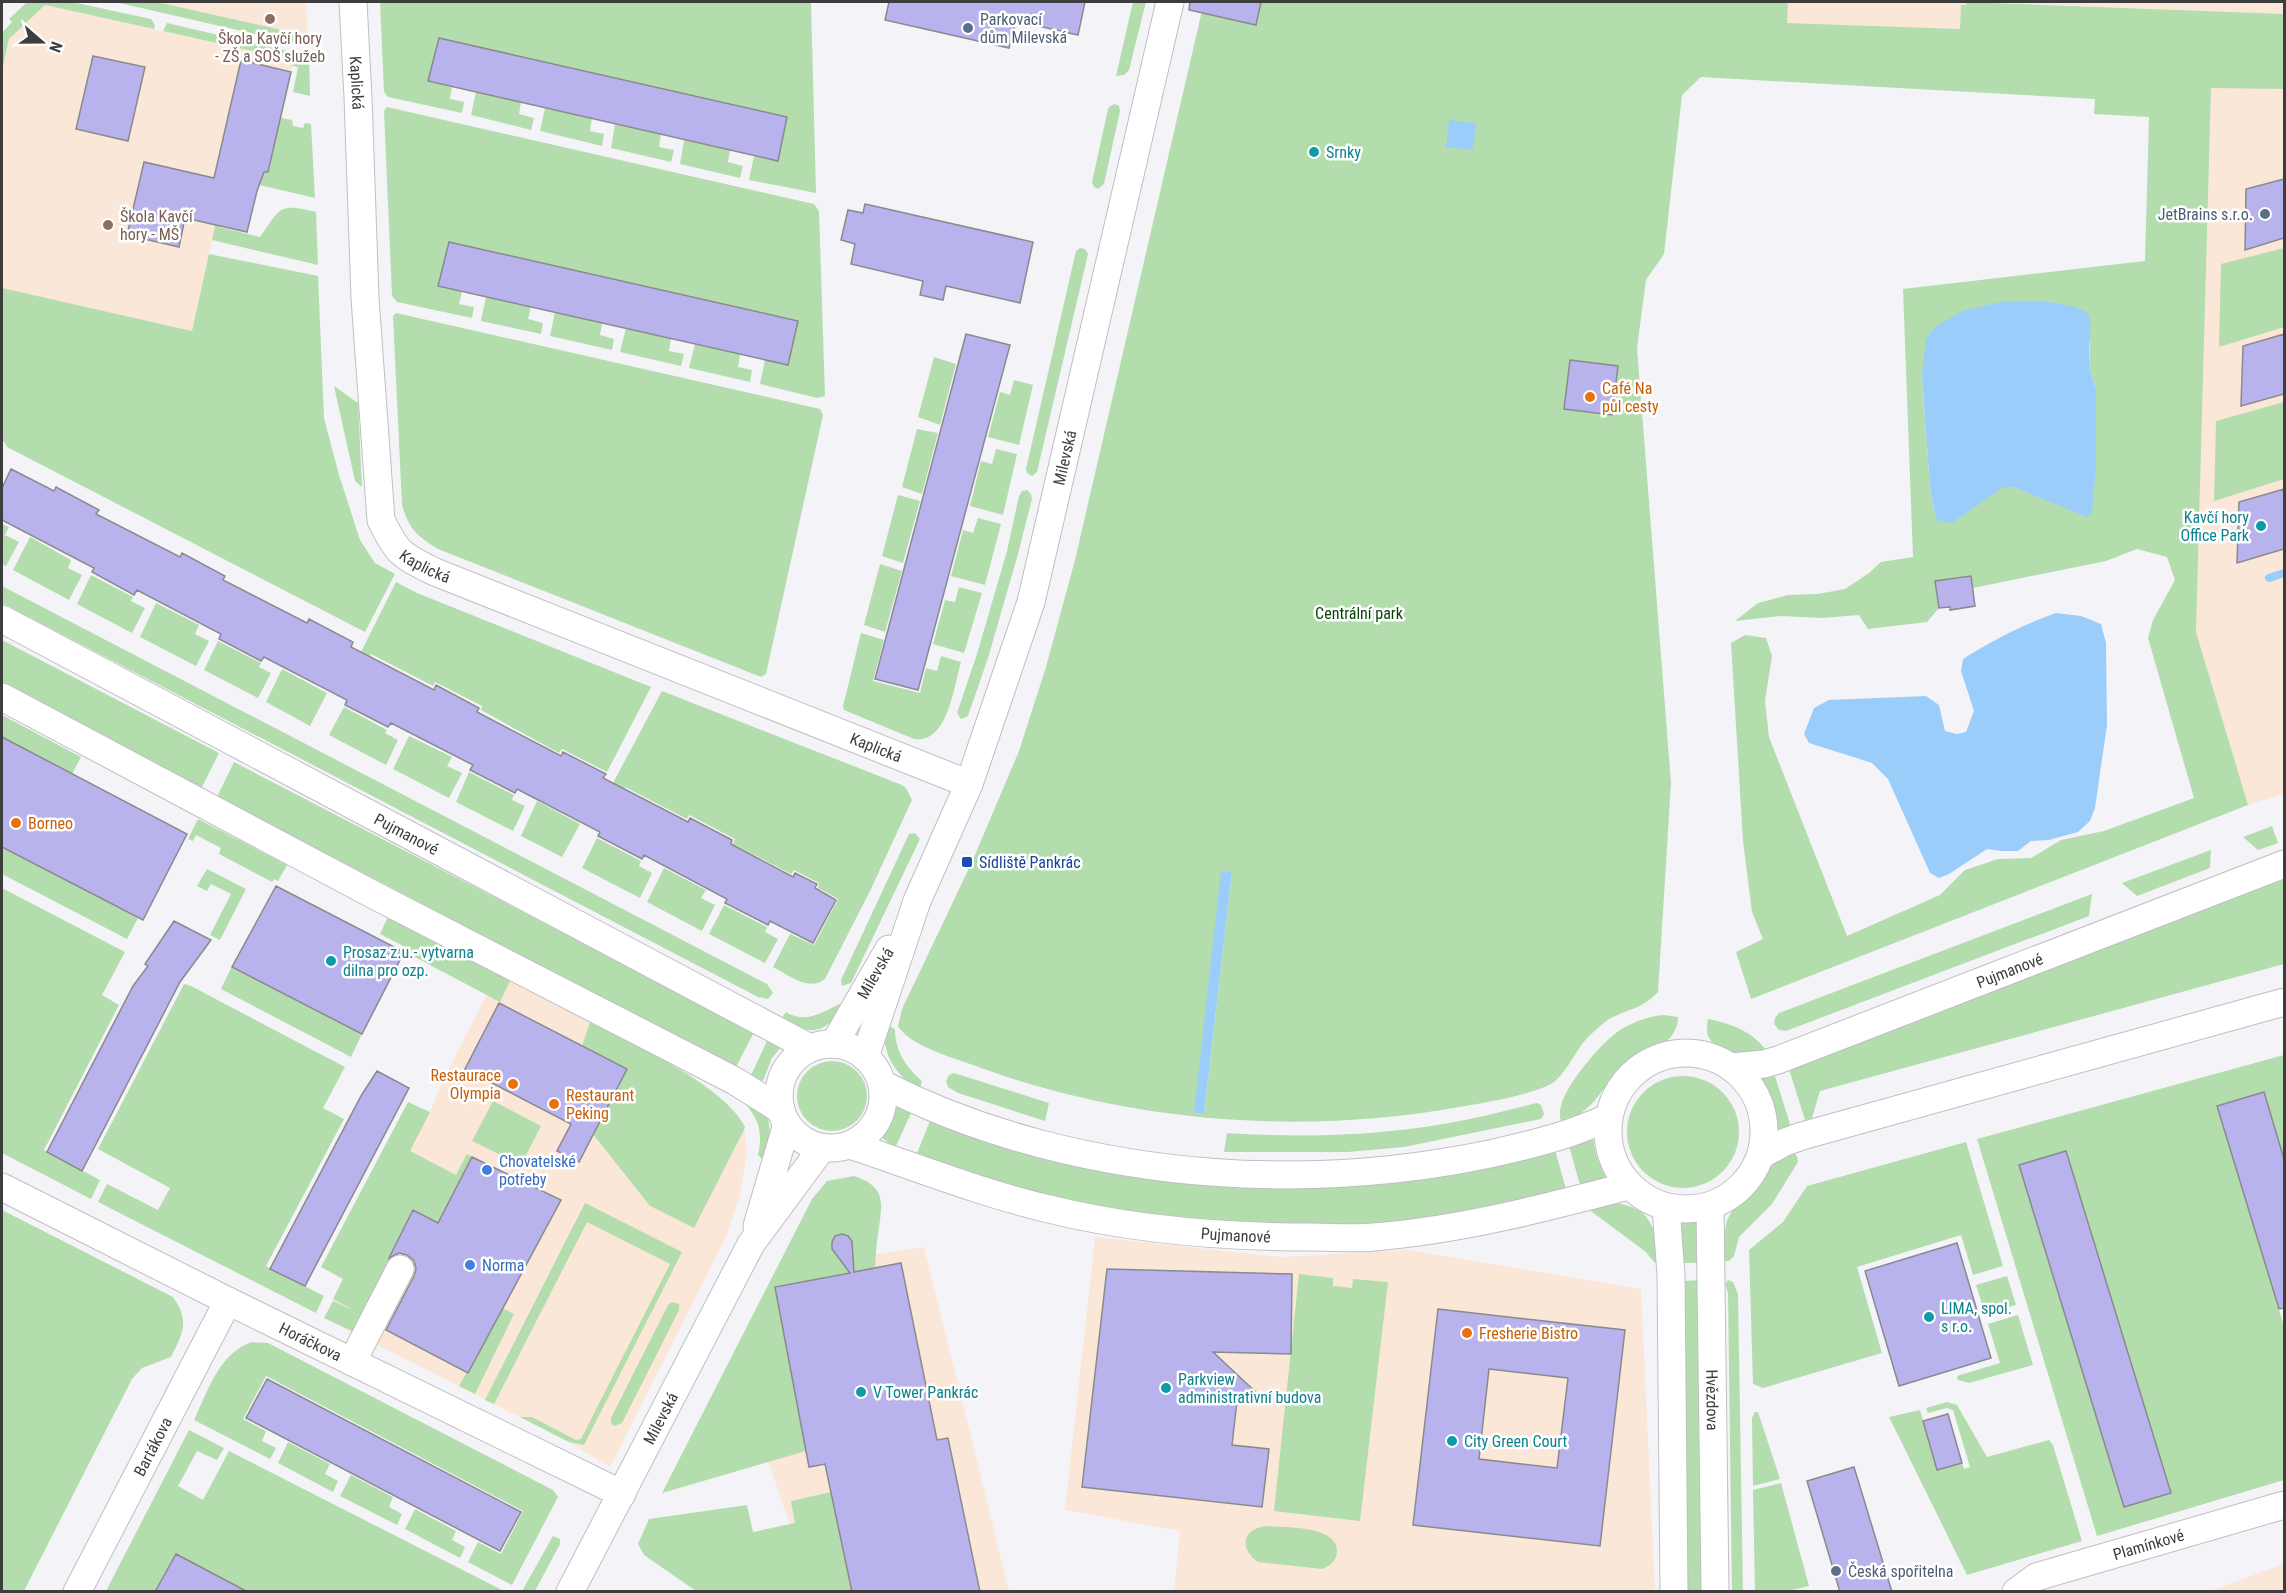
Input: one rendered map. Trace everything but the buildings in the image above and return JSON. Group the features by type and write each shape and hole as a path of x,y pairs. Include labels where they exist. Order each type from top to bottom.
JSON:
{"street":[{"name":"Kaplická","path":"353,2 365,298 378,485 381,520 393,546 405,558 435,572 969,784"},
{"name":"Milevská","path":"866,1057 916,901 969,784 1031,602 1170,2"},
{"name":"Pujmanové","path":"2,619 822,1046"},
{"path":"2,697 372,894 735,1081 784,1117 796,1135 822,1148 836,1149 863,1138 874,1127 883,1099 882,1084 876,1069 866,1057 851,1048 822,1046"},
{"name":"Pujmanové","path":"1731,1067 1764,1064 1778,1060 2284,864"},
{"name":"Milevská","path":"751,1244 784,1117 780,1088 788,1067 798,1056 822,1046 916,901"},
{"path":"1761,1155 1802,1136 2284,1002"},
{"path":"1694,1053 1731,1067 1749,1084 1760,1106 1764,1131 1761,1155 1749,1177 1732,1195 1710,1206 1666,1208 1628,1186 1615,1166 1608,1143 1608,1118 1618,1090 1638,1069 1664,1055 1694,1053"},
{"path":"882,1084 945,1114 1045,1145 1097,1156 1208,1173 1279,1175 1398,1169 1503,1152 1559,1137 1608,1118"},
{"name":"Pujmanové","path":"850,1145 986,1192 1050,1210 1115,1222 1242,1237 1373,1237 1461,1225 1566,1203 1628,1186"},
{"name":"Milevská","path":"570,1592 751,1244 822,1148"},
{"name":"Horáčkova","path":"2,1187 228,1301 622,1494"},
{"name":"Hvězdova","path":"1710,1206 1715,1592"},
{"path":"1666,1208 1671,1285 1674,1592"},
{"path":"352,1362 400,1269"},
{"name":"Bartákova","path":"77,1592 228,1301"},
{"name":"Plamínkové","path":"2016,1592 2036,1577 2284,1505"}],"shaded area":[{"name":"Škola Kavčí hory - ZŠ a SOŠ služeb","path":"157,2 306,2 308,36"},
{"path":"1788,2 1978,2 1960,29 1787,23"},
{"path":"1978,2 2284,2 2284,14"},
{"name":"Škola Kavčí hory - MŠ","path":"45,5 294,60 291,72 241,61 219,161 229,163 192,331 2,288 2,71 9,39"},
{"path":"2284,87 2284,794 2248,805 2196,632 2211,88"},
{"path":"497,974 687,1073 728,1105 744,1125 747,1152 740,1196 726,1237 610,1467 565,1440 324,1318 430,1112 444,1078"},
{"path":"1095,1237 1282,1257 1408,1250 1641,1289 1655,1591 1174,1591 1180,1531 1065,1510"},
{"name":"V Tower Pankrác","path":"924,1247 1009,1591 813,1591 744,1392 748,1333 782,1268"},
{"path":"2284,1564 2284,1591 2209,1591"}],"green space":[{"path":"27,2 72,2 151,19 155,25 154,29 45,5 9,39 2,71 2,33 12,22 9,19"},
{"path":"115,2 157,2 308,36 308,46"},
{"path":"380,2 811,2 816,193 749,180 754,156 778,161 787,117 439,38 429,81 452,87 450,99 464,102 462,113 388,97 384,92"},
{"path":"1133,2 1146,2 1129,70 1124,75 1116,76"},
{"name":"Centrální park","path":"1204,2 1225,2 1221,17 1255,25 1261,2 1788,2 1787,23 1960,29 1961,5 1966,5 1966,2 2284,14 2284,89 2211,88 2196,632 2248,805 1751,999 1736,952 1763,939 1752,912 1743,841 1731,643 1745,635 1766,638 1772,656 1765,701 1769,737 1847,936 1940,895 1965,870 1998,859 2031,858 2061,840 2104,831 2194,798 2148,638 2153,620 2175,580 2167,557 2137,549 2106,561 1973,588 1971,576 1936,581 1939,608 1927,622 1868,629 1859,615 1822,618 1780,616 1735,621 1758,603 1788,595 1818,594 1845,589 1881,562 1913,557 1903,289 2145,261 2149,117 2094,114 2095,99 1701,77 1682,95 1664,254 1646,280 1637,348 1671,783 1658,992 1641,1005 1611,1018 1600,1026 1585,1041 1559,1077 1547,1086 1492,1101 1398,1116 1337,1121 1213,1118 1151,1111 1091,1100 1031,1084 932,1050 904,1033 898,1026 902,1009 972,862 1019,751 1046,667 1075,560","holes":["2090,342 2089,367 2096,389 2095,425 2086,516 2013,487 2002,487 1936,520 1930,488 1922,376","1570,360 1618,366 1612,415 1564,409","1232,872 1204,1114 1194,1113"]},
{"path":"167,23 309,56 310,96 293,92 298,67 292,66 293,60 163,31"},
{"path":"476,92 521,102 519,114 534,118 531,130 471,115"},
{"path":"1115,104 1119,106 1120,111 1104,184 1098,189 1092,182 1108,109"},
{"path":"387,107 814,204 819,211 825,396 817,398 760,384 765,360 449,242 439,285 462,291 459,304 474,307 472,318 397,302 392,296 384,111"},
{"path":"545,108 592,118 590,131 604,134 602,146 540,131"},
{"path":"281,118 292,120 293,126 303,128 305,123 311,124 315,198 234,179 227,190 219,227 260,237 272,219 282,210 295,208 316,212 318,265 212,240 229,163 268,172"},
{"path":"615,124 661,134 659,147 674,150 671,162 611,148"},
{"path":"684,140 730,150 728,162 743,166 740,178 680,164"},
{"path":"1080,248 1085,249 1088,254 1037,472 1032,476 1027,473 1026,469 1076,251"},
{"path":"2284,248 2284,327 2219,347 2221,264"},
{"path":"209,254 318,276 324,418 360,540 375,563 395,574 365,632 7,447 2,439 2,288 192,331"},
{"path":"486,297 531,307 528,319 543,323 541,334 481,321"},
{"path":"555,312 602,323 600,335 614,339 612,350 550,336"},
{"path":"396,313 820,409 823,415 766,674 761,677 438,549 419,536 411,526 402,505 393,316"},
{"path":"626,328 671,339 669,351 684,354 681,366 620,352"},
{"path":"695,344 740,354 738,367 752,370 750,382 689,368"},
{"path":"934,357 956,364 940,425 918,417"},
{"path":"1014,380 1033,385 1019,445 988,437 1000,392 1010,395"},
{"path":"334,386 358,403 362,487 355,481"},
{"path":"2284,402 2284,479 2214,501 2216,421"},
{"path":"917,429 938,433 922,494 902,487"},
{"path":"996,449 1017,454 1003,515 970,506 981,461 992,464"},
{"path":"1027,490 1032,499 1018,554 988,658 968,716 961,719 957,713 1007,551 1019,496 1022,491"},
{"path":"898,495 920,501 903,563 882,556"},
{"path":"978,518 1001,524 985,585 951,576 963,530 973,533"},
{"path":"2,524 9,527 5,535 19,542 6,566 2,564"},
{"path":"30,537 71,560 68,568 82,575 69,600 13,570"},
{"path":"880,564 902,571 885,632 864,625"},
{"path":"91,575 133,597 131,601 145,608 132,633 77,604"},
{"path":"396,582 417,593 651,687 607,772 562,749 559,753 481,710 482,706 435,682 433,686 371,654 370,656 361,652"},
{"path":"2,586 767,984 773,993 768,999 758,997 2,603"},
{"path":"959,587 982,593 964,653 933,644 945,600 955,602"},
{"path":"156,603 199,625 195,634 209,641 196,666 140,637"},
{"path":"861,633 884,640 873,681 920,693 926,668 937,671 941,656 961,662 948,711 935,732 925,738 914,739 844,710 843,706"},
{"path":"2,640 219,753 201,789 2,685"},
{"path":"218,641 261,663 259,667 271,673 258,698 204,670"},
{"path":"282,669 327,693 310,726 266,702"},
{"path":"662,691 906,788 912,800 871,889 825,979 819,983 799,981 773,967 790,934 814,945 838,899 818,888 819,883 794,870 791,874 733,844 735,839 689,815 687,819 613,783"},
{"path":"344,707 387,730 385,733 398,740 386,765 329,735"},
{"path":"2,715 81,757 72,774 2,737"},
{"path":"409,736 452,757 447,766 462,773 449,798 393,769"},
{"path":"234,762 754,1032 736,1067 217,797"},
{"path":"469,772 514,795 512,800 525,806 513,831 456,802"},
{"path":"537,801 580,824 562,857 521,836"},
{"path":"198,819 287,865 278,881 274,879 272,882 219,854 221,848 196,835 193,841 188,839"},
{"path":"2272,826 2278,843 2258,850 2243,837"},
{"path":"915,833 920,839 851,983 842,986 841,980 909,834"},
{"path":"597,838 641,861 639,866 652,873 640,898 582,868"},
{"path":"2,847 138,918 127,939 2,874"},
{"path":"2211,850 2210,868 2137,896 2122,883"},
{"path":"664,868 706,890 701,898 715,905 702,931 647,902"},
{"path":"207,869 246,889 220,940 210,935 231,894 211,884 207,891 197,886"},
{"path":"2284,876 2284,964 1820,1091 1812,1118 1805,1120 1788,1066"},
{"path":"2,888 125,952 102,995 119,1005 44,1150 100,1180 91,1199 2,1153"},
{"path":"2092,894 2089,916 1786,1031 1779,1030 1774,1024 1779,1013"},
{"path":"724,905 767,927 765,932 778,939 765,963 709,934"},
{"path":"388,917 510,981 500,1002 409,954 411,950 380,934"},
{"path":"232,966 362,1034 351,1057 221,989"},
{"path":"184,984 345,1067 323,1108 344,1119 266,1266 324,1296 316,1313 98,1202 107,1184 158,1210 170,1188 98,1149"},
{"path":"842,1003 846,1006 837,1016 817,1030 802,1029 780,1021 786,1012 793,1016 808,1017"},
{"path":"1664,1015 1678,1017 1676,1028 1670,1038 1633,1058 1614,1075 1586,1109 1562,1123 1560,1113 1570,1087 1601,1047 1620,1030 1631,1024"},
{"path":"1708,1019 1740,1029 1754,1037 1765,1049 1752,1055 1744,1055 1720,1049 1708,1036"},
{"path":"590,1022 697,1080 733,1109 744,1125 745,1128 694,1228 650,1206 593,1134 627,1069 582,1046"},
{"path":"886,1024 895,1029 902,1058 922,1081 920,1089 904,1078 891,1062 885,1044"},
{"path":"768,1039 782,1046 772,1058 763,1081 751,1075"},
{"path":"2284,1055 2284,1159 2264,1092 2217,1106 2284,1326 2284,1480 2097,1536 1977,1139","holes":["2066,1151 2171,1492 2124,1507 2019,1165"]},
{"path":"825,1061 839,1061 852,1067 861,1076 867,1089 865,1109 857,1121 839,1131 825,1131 812,1125 803,1116 797,1103 797,1089 803,1076 812,1067"},
{"path":"1773,1070 1791,1127 1778,1131 1771,1128 1765,1098 1755,1077"},
{"path":"954,1073 1049,1103 1045,1121 958,1093 948,1087 946,1081 949,1075"},
{"path":"1683,1076 1704,1080 1723,1092 1735,1111 1739,1132 1735,1153 1723,1172 1704,1184 1683,1188 1662,1184 1643,1172 1631,1153 1627,1132 1631,1111 1643,1092 1662,1080"},
{"path":"493,1101 541,1126 521,1165 472,1141"},
{"path":"743,1101 767,1116 770,1132 769,1144 766,1155 762,1159 758,1155 760,1133 758,1126 753,1114"},
{"path":"408,1102 430,1112 410,1151 456,1175 467,1154 472,1157 424,1249 413,1210 389,1257 393,1260 354,1332 324,1318 333,1301 355,1311 333,1299 343,1279 321,1267"},
{"path":"1537,1103 1541,1105 1544,1114 1541,1119 1404,1147 1348,1152 1224,1152 1227,1133 1316,1135 1376,1132 1465,1120"},
{"path":"896,1107 912,1111 895,1148 882,1138 892,1122"},
{"path":"931,1118 1140,1175 1555,1150 1566,1189 1458,1216 1371,1226 1252,1229 1069,1205 916,1156"},
{"path":"1593,1139 1597,1158 1606,1177 1580,1185 1569,1146"},
{"path":"1966,1142 2003,1266 1973,1275 1961,1235 1857,1267 1882,1353 1763,1388 1753,1384 1749,1250 1783,1222 1807,1186"},
{"path":"1794,1153 1798,1162 1772,1204 1739,1237 1734,1256 1729,1261 1724,1261 1724,1235 1727,1220 1740,1196 1772,1160"},
{"path":"854,1176 873,1186 880,1198 881,1214 875,1268 775,1288 806,1451 662,1493 812,1199 827,1181"},
{"path":"585,1203 682,1252 584,1445 569,1442 520,1417 532,1417 576,1440 581,1439 670,1264 587,1222 494,1404 485,1400"},
{"path":"1613,1203 1637,1209 1650,1222 1654,1231 1659,1263 1654,1262 1646,1252 1588,1209"},
{"path":"2,1210 173,1297 182,1313 183,1320 179,1341 171,1357 142,1368 132,1379 24,1591 2,1591"},
{"path":"1682,1220 1699,1220 1699,1263 1682,1263"},
{"path":"1299,1274 1333,1278 1333,1286 1352,1288 1353,1279 1388,1282 1360,1521 1274,1511"},
{"path":"2007,1276 2016,1305 1985,1314 1976,1285"},
{"path":"1701,1280 1706,1591 1688,1591 1683,1281"},
{"path":"1728,1280 1733,1282 1738,1294 1743,1592 1732,1591 1728,1293 1725,1284"},
{"path":"672,1302 679,1304 679,1310 622,1423 614,1426 611,1418 668,1305"},
{"path":"502,1308 514,1314 475,1394 459,1386 469,1372"},
{"path":"2018,1315 2033,1365 1969,1383 1958,1380 1957,1376 2000,1363 1988,1324"},
{"path":"252,1342 268,1343 553,1490 558,1497 512,1585 468,1562 478,1542 501,1554 523,1511 266,1376 243,1419 266,1431 262,1441 276,1448 270,1459 194,1420 210,1385 223,1364 241,1347"},
{"path":"1947,1402 1957,1405 1987,1457 2049,1440 2053,1445 2082,1541 1967,1575 1889,1417 1920,1410 1938,1470 1962,1463 1964,1469 1970,1467 1953,1410 1947,1408 1928,1413 1926,1408"},
{"path":"1755,1412 1758,1412 1780,1479 1753,1486 1752,1418"},
{"path":"189,1430 224,1448 217,1460 197,1451 178,1486 203,1500 229,1451 504,1591 248,1591 176,1554 155,1591 106,1591"},
{"path":"288,1442 330,1464 325,1474 338,1481 333,1492 278,1463"},
{"path":"351,1475 393,1497 389,1507 402,1514 397,1525 340,1496"},
{"path":"1781,1483 1809,1586 1788,1591 1755,1591 1753,1490"},
{"path":"831,1492 852,1591 696,1591 644,1555 638,1544 649,1519 747,1505 753,1532 795,1523 791,1501"},
{"path":"415,1509 456,1531 452,1540 465,1547 460,1558 405,1529"},
{"path":"1267,1526 1320,1532 1335,1543 1337,1552 1334,1561 1322,1569 1258,1562 1248,1551 1246,1540 1253,1530"},
{"path":"553,1536 560,1539 560,1544 535,1591 522,1591"}],"water":[{"path":"1449,120 1476,123 1473,150 1446,147"},
{"path":"2005,301 2067,305 2087,312 2090,319 2089,367 2096,389 2096,465 2092,513 2087,517 2013,487 2002,488 1952,523 1936,520 1930,488 1922,376 1926,339 1935,327 1962,311"},
{"path":"2056,613 2081,616 2101,624 2106,643 2107,725 2095,808 2090,821 2078,832 2049,840 2031,841 2018,851 1987,849 1939,878 1930,873 1888,779 1872,763 1809,743 1804,734 1814,708 1829,700 1926,696 1939,705 1945,731 1957,734 1966,732 1974,711 1961,671 1963,659 2008,633"},
{"path":"1221,871 1232,872 1204,1114 1194,1113"}],"waterway":[{"path":"2269,578 2284,573"}],"place":[{"name":"Škola Kavčí hory - ZŠ a SOŠ služeb","path":"270,19"},
{"name":"Parkovací dům Milevská","path":"968,28"},
{"name":"Srnky","path":"1314,152"},
{"name":"JetBrains s.r.o.","path":"2265,214"},
{"name":"Škola Kavčí hory - MŠ","path":"108,225"},
{"name":"Café Na půl cesty","path":"1590,397"},
{"name":"Kavčí hory Office Park","path":"2261,526"},
{"name":"Borneo","path":"16,823"},
{"name":"Sídliště Pankrác","path":"967,862"},
{"name":"Prosaz z.u.- vytvarna dilna pro ozp.","path":"331,961"},
{"name":"Restaurace Olympia","path":"513,1084"},
{"name":"Restaurant Peking","path":"554,1104"},
{"name":"Chovatelské potřeby","path":"487,1170"},
{"name":"Norma","path":"470,1265"},
{"name":"LIMA, spol. s r.o.","path":"1929,1317"},
{"name":"Fresherie Bistro","path":"1467,1333"},
{"name":"Parkview administrativní budova","path":"1166,1388"},
{"name":"V Tower Pankrác","path":"861,1392"},
{"name":"City Green Court","path":"1452,1441"},
{"name":"Česká spořitelna","path":"1836,1571"}]}
